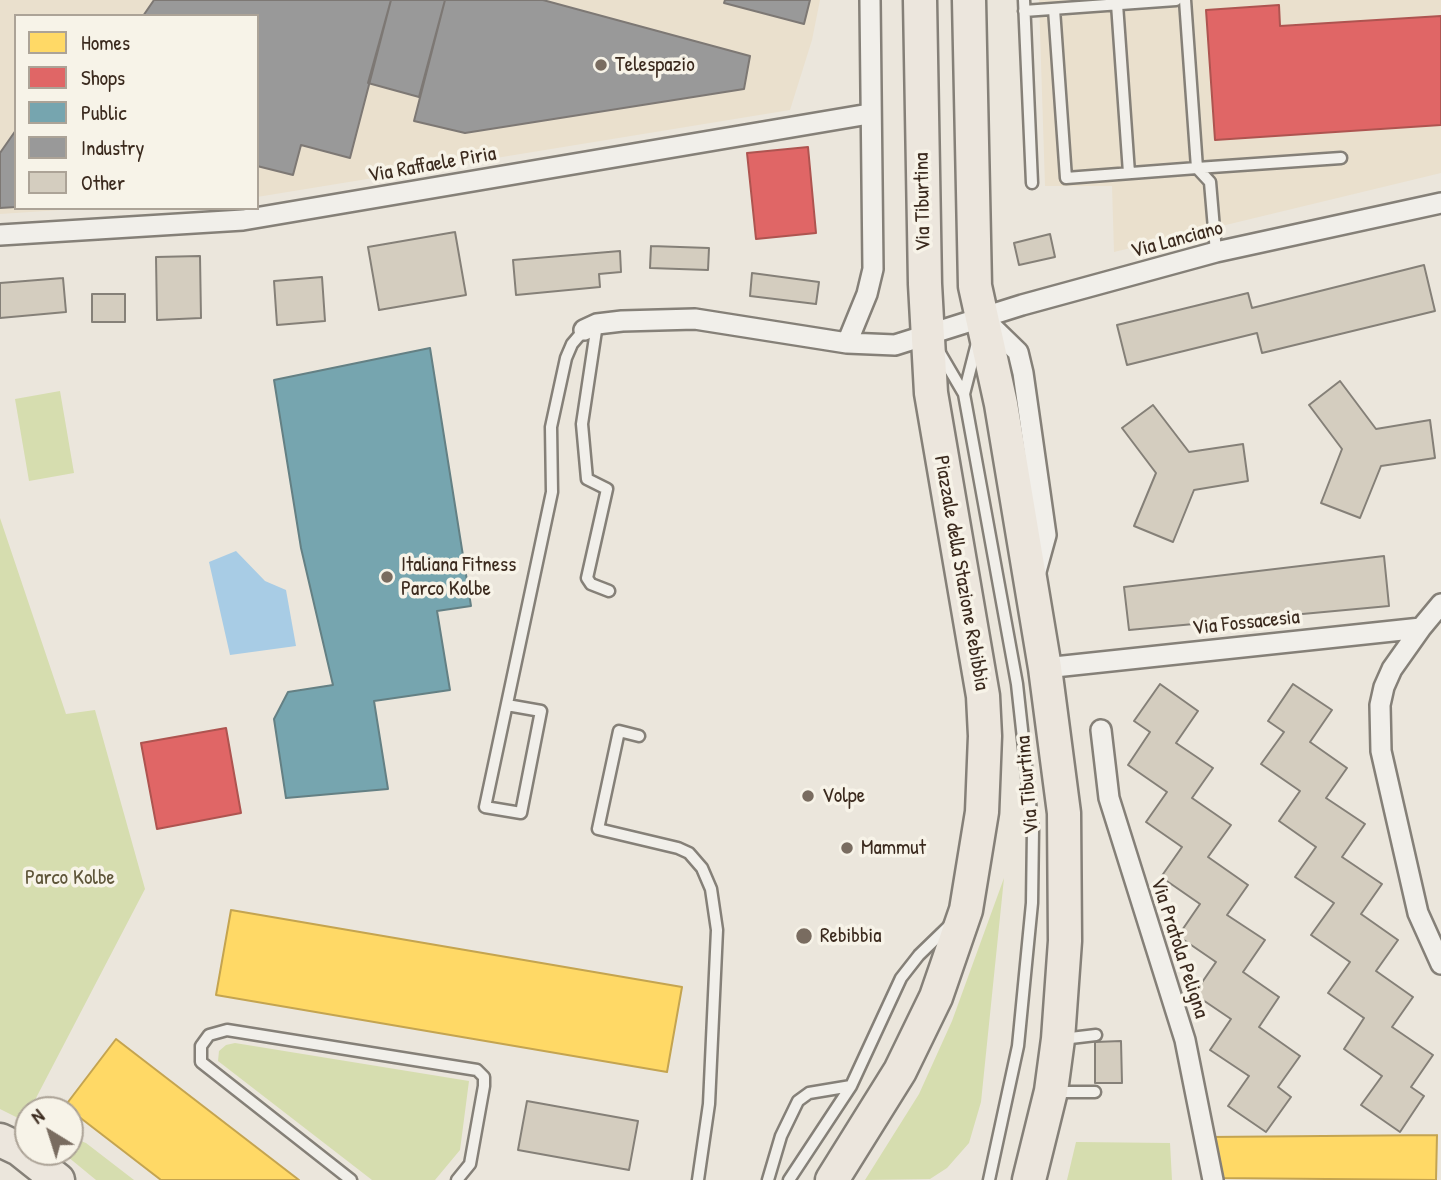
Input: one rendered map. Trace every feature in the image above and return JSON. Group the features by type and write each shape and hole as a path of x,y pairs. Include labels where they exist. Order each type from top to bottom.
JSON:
{"main road":[{"name":"Via Tiburtina","path":"920,0 925,284 929,335"},
{"name":"Via Tiburtina","path":"969,0 975,280 1001,404 1045,668 1062,788 1066,855 1065,941 1058,1039 1051,1091 1029,1180"},
{"name":"Piazzale della Stazione Rebibbia","path":"832,1180 913,1049 936,997 966,910 982,812 985,736 983,696 937,434 931,393 929,335"},
{"path":"0,1140 19,1149 58,1180"}],"street":[{"path":"846,344 867,294 873,269 869,114 870,0"},
{"name":"Via Raffaele Piria","path":"0,235 243,220 869,114"},
{"name":"Via Lanciano","path":"591,327 661,318 695,319 846,344 895,345 1216,252 1441,203"},
{"path":"1441,604 1392,669 1380,705 1381,751 1418,913 1441,964"},
{"name":"Via Fossacesia","path":"1045,668 1421,628"},
{"name":"Via Pratola Peligna","path":"1101,730 1109,798 1185,1041 1213,1180"}],"lane":[{"path":"1031,183 1024,6 1054,9 1176,0"},
{"path":"1185,0 1197,168 1210,182 1216,252"},
{"path":"1117,4 1129,173"},
{"path":"1054,9 1066,178 1341,158"},
{"name":"Via Tiburtina","path":"964,394 983,318"},
{"path":"591,327 582,424 587,479 607,489 587,578 592,584 609,591"},
{"path":"507,705 541,710 521,813 485,807 552,492 551,427 566,358 572,344 591,327"},
{"name":"Via Tiburtina","path":"929,335 964,394 1017,684 1029,783 1033,850 1031,922 1018,1046 987,1179"},
{"path":"639,736 619,731 598,829 689,853 702,868 711,889 718,930 709,1104 698,1180"},
{"path":"789,1180 851,1086 908,967 966,910"},
{"path":"351,1180 201,1062 201,1046 209,1035 227,1030 477,1070 485,1077 482,1099 470,1164 457,1180"},
{"path":"1058,1039 1096,1035"},
{"path":"768,1180 781,1136 798,1101 809,1093 851,1086"},
{"path":"1051,1091 1095,1092"}],"shaded area":[{"path":"0,0 820,0 812,40 790,110 259,197 259,14 14,14 14,210 61,210 0,214"},
{"path":"1039,0 1441,0 1441,173 1114,252 1112,186 1045,186"}],"green space":[{"path":"60,391 74,473 29,481 15,399"},
{"name":"Parco Kolbe","path":"0,518 66,714 95,710 145,889 37,1096 14,1096 14,1116 0,1109"},
{"path":"1004,878 981,1102 969,1143 947,1168 930,1179 865,1180 919,1094 952,1021"},
{"path":"235,1043 469,1081 460,1150 435,1180 372,1180 218,1061 219,1051 226,1045"},
{"path":"84,1142 134,1180 96,1180 79,1166 84,1166"},
{"path":"1076,1142 1170,1143 1172,1180 1067,1180"}],"water":[{"path":"236,551 265,581 286,590 296,646 230,655 209,562"}],"building: Homes":[{"path":"231,910 682,987 667,1072 216,995"},
{"path":"116,1039 299,1180 161,1180 84,1121 84,1096 73,1096"},
{"path":"1437,1135 1436,1180 1217,1178 1210,1137"}],"building: Shops":[{"path":"1279,5 1280,26 1441,16 1441,125 1215,140 1206,10"},
{"path":"808,147 816,233 756,239 747,153"},
{"path":"226,728 241,813 157,829 141,743"}],"building: Public":[{"name":"Italiana Fitness Parco Kolbe","path":"430,348 471,606 437,611 450,690 374,701 388,789 286,798 274,719 288,692 333,685 301,548 274,380"}],"building: Industry":[{"path":"154,0 391,0 350,158 301,145 293,175 259,166 259,14 144,14"},
{"path":"391,0 445,0 419,97 368,83"},
{"path":"445,0 543,0 750,56 744,89 465,133 414,121"},
{"path":"725,0 810,0 804,24 724,3"},
{"path":"14,133 14,207 0,208 0,153"}],"building: Other":[{"path":"455,232 466,295 379,310 368,247"},
{"path":"1050,234 1055,257 1019,265 1014,243"},
{"path":"651,246 709,248 708,270 650,268"},
{"path":"620,251 621,272 599,274 600,287 516,295 513,260"},
{"path":"200,256 201,318 157,320 156,257"},
{"path":"1424,265 1435,311 1262,353 1257,333 1127,365 1117,325 1248,293 1252,308"},
{"path":"752,273 819,282 816,304 750,296"},
{"path":"322,277 325,321 277,325 274,281"},
{"path":"63,278 66,312 0,318 0,283"},
{"path":"92,294 125,294 125,322 92,322"},
{"path":"1340,381 1376,429 1430,420 1435,458 1381,466 1360,518 1321,503 1342,449 1309,405"},
{"path":"1153,405 1189,452 1243,444 1248,481 1194,490 1173,542 1134,526 1156,473 1122,428"},
{"path":"1384,556 1389,606 1129,630 1124,587"},
{"path":"1160,684 1198,711 1176,743 1213,768 1192,798 1231,825 1208,857 1248,885 1227,915 1265,940 1243,972 1279,997 1259,1027 1300,1056 1278,1087 1291,1097 1266,1132 1228,1106 1249,1076 1210,1050 1231,1019 1194,994 1216,962 1178,936 1200,904 1161,877 1182,847 1146,822 1167,792 1128,765 1150,732 1134,721"},
{"path":"1293,684 1332,710 1310,742 1347,768 1326,798 1365,824 1342,857 1382,884 1361,914 1398,940 1376,971 1413,997 1392,1027 1433,1055 1411,1087 1424,1096 1400,1132 1361,1105 1382,1076 1344,1049 1364,1018 1328,993 1350,962 1311,935 1334,903 1295,877 1316,847 1279,821 1300,791 1261,764 1284,732 1268,721"},
{"path":"1121,1041 1122,1083 1095,1083 1095,1042"},
{"path":"527,1101 638,1121 629,1170 518,1150"}],"place":[{"name":"Telespazio","path":"601,65"},
{"name":"Italiana Fitness Parco Kolbe","path":"387,577"},
{"name":"Volpe","path":"808,796"},
{"name":"Mammut","path":"847,848"},
{"name":"Rebibbia","path":"804,936"}]}
